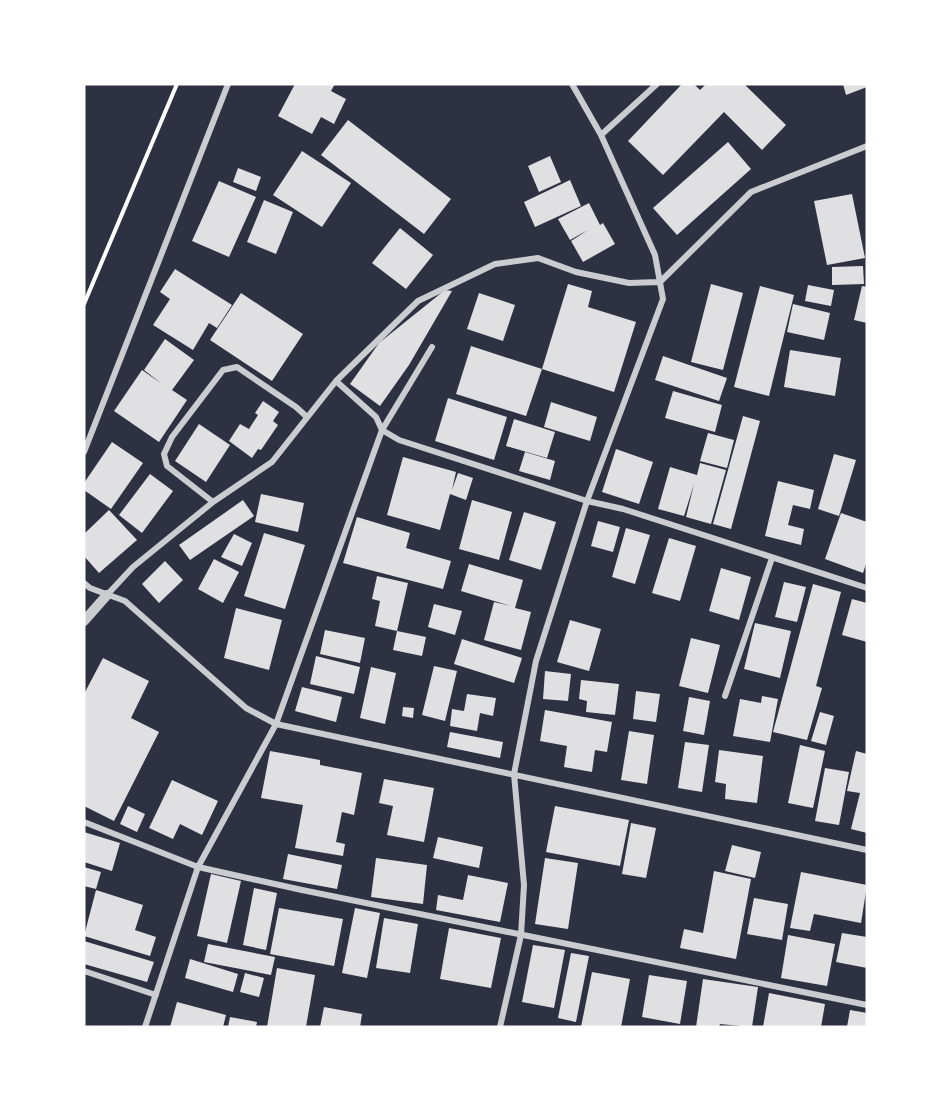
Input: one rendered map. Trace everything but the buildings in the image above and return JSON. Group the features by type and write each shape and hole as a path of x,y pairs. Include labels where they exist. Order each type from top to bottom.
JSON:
{"street":[{"path":"84,453 228,84"},
{"path":"500,1027 521,935 524,885 514,774 536,661 587,501 663,299 655,255 601,135 572,84"},
{"path":"601,135 657,84"},
{"path":"84,621 133,567 213,502 272,462 336,381 418,301 495,264 538,258 576,272 629,283 660,282 751,192 867,146"},
{"path":"145,1027 198,867 276,724 382,430 432,347"},
{"path":"213,502 167,466 164,454 172,437 223,370 237,368 296,407 307,417"},
{"path":"336,381 376,417 382,430 399,440 587,501 623,508 867,588"},
{"path":"725,696 772,558"},
{"path":"84,583 90,588 125,601 246,708 276,724 867,850"},
{"path":"84,822 198,867 867,1005"},
{"path":"84,971 156,994"}],"path":[{"path":"84,304 177,84"}]}
